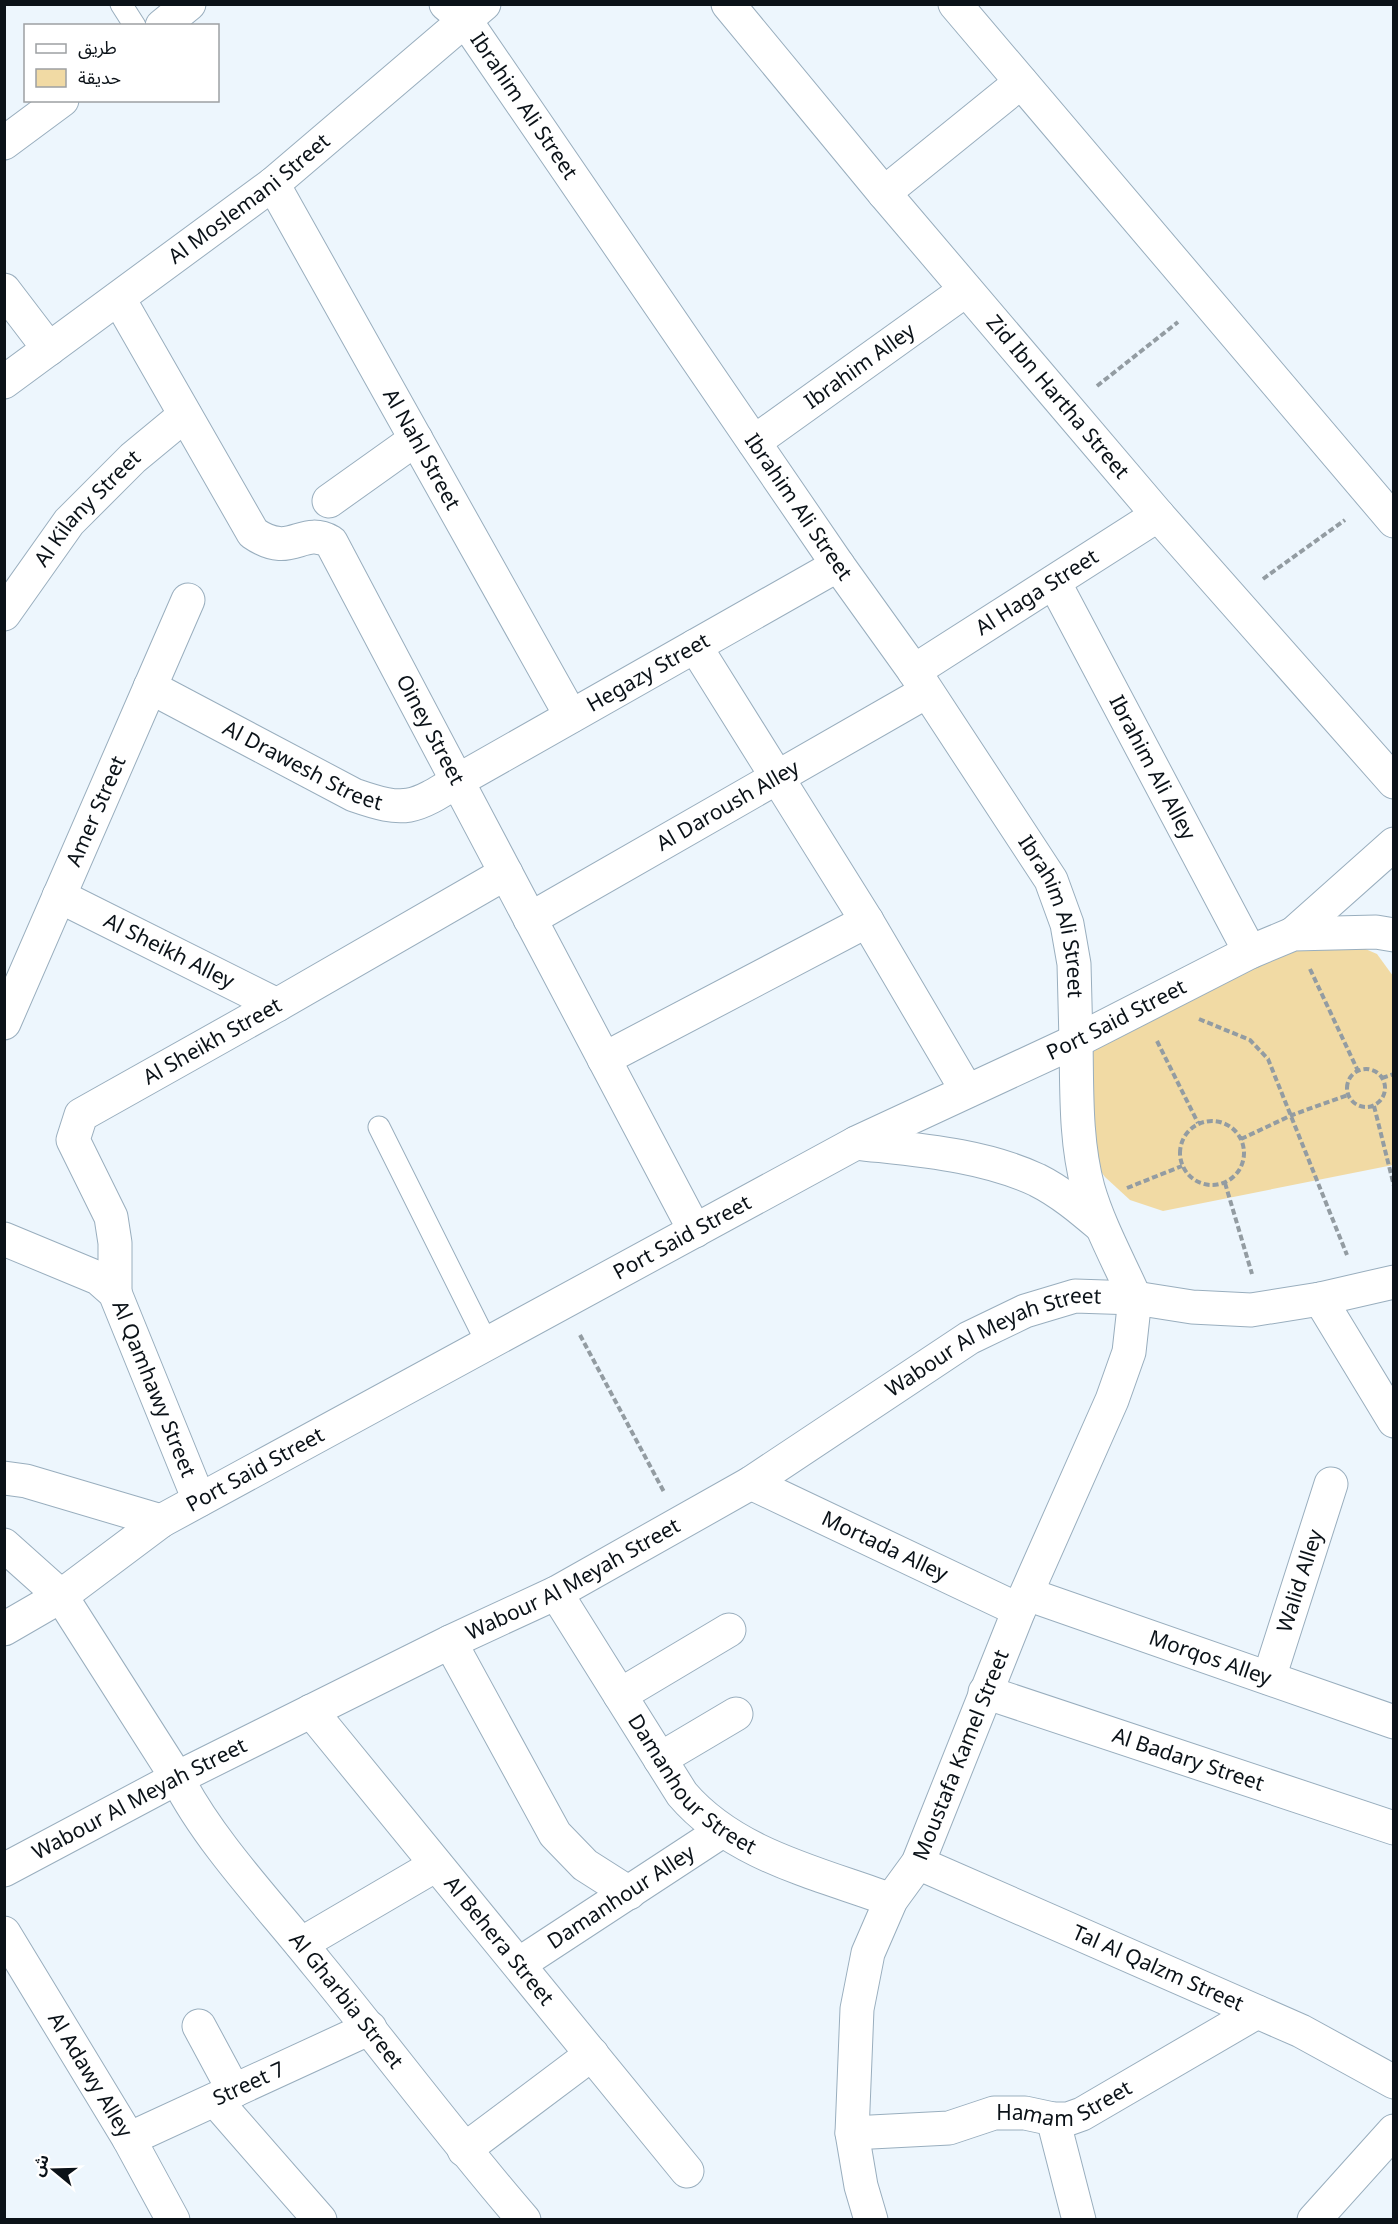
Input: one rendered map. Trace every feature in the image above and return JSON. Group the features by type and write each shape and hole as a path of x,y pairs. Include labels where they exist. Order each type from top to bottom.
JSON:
{"street":[{"path":"164,24 189,4"},
{"name":"Zid Ibn Hartha Street","path":"728,4 884,193 1158,515 1394,782"},
{"path":"955,4 1384,510"},
{"name":"Al Moslemani Street","path":"4,382 273,184 465,10"},
{"name":"Ibrahim Ali Street","path":"465,10 838,566 920,681 1051,880 1067,924 1074,964 1080,1142 1088,1187 1097,1214"},
{"path":"884,193 1021,82"},
{"path":"4,143 59,102"},
{"name":"Al Nahl Street","path":"273,184 571,716"},
{"path":"4,290 49,348"},
{"name":"Ibrahim Alley","path":"754,442 966,290"},
{"name":"Oiney Street","path":"119,299 253,533 272,543 293,544 308,536 323,538 331,542 459,780 695,1231"},
{"name":"Al Kilany Street","path":"4,615 69,522 133,458 185,415"},
{"path":"329,501 416,439"},
{"name":"Al Haga Street","path":"920,681 1054,582 1158,515"},
{"name":"Hegazy Street","path":"459,780 838,566"},
{"name":"Ibrahim Ali Alley","path":"1054,582 1250,952"},
{"name":"Amer Street","path":"4,1023 188,600"},
{"path":"695,646 867,921 967,1091"},
{"name":"Al Daroush Alley","path":"530,919 777,777 920,681"},
{"name":"Al Drawesh Street","path":"150,687 354,795 382,805 404,807 422,804 459,780"},
{"path":"1293,934 1394,844"},
{"name":"Al Sheikh Street","path":"115,1293 115,1243 111,1217 73,1140 81,1115 278,1005 506,873"},
{"name":"Al Sheikh Alley","path":"59,896 278,1005"},
{"path":"604,1059 867,921"},
{"name":"Port Said Street","path":"4,1629 61,1596 161,1521 856,1143 1076,1041 1250,952 1293,934 1376,932 1394,935"},
{"path":"856,1143 923,1150 1001,1166 1038,1180 1097,1214 1135,1298 1192,1307 1262,1308 1320,1299 1394,1282"},
{"name":"Al Qamhawy Street","path":"4,1239 98,1278 115,1293 199,1500"},
{"name":"Wabour Al Meyah Street","path":"4,1870 177,1778 450,1642 556,1593 751,1483 969,1338 1025,1311 1075,1296 1135,1298"},
{"name":"Moustafa Kamel Street","path":"871,2220 861,2186 852,2133 860,1990 874,1934 891,1900 918,1863 985,1692 1122,1376 1129,1352 1135,1298"},
{"path":"1320,1299 1394,1420"},
{"path":"4,1478 26,1481 161,1521"},
{"name":"Mortada Alley","path":"751,1483 1023,1602"},
{"name":"Walid Alley","path":"1269,1678 1330,1484"},
{"name":"Al Gharbia Street","path":"4,1545 61,1596 207,1827 370,2028 464,2150 524,2220"},
{"name":"Damanhour Street","path":"556,1593 660,1759 694,1808 722,1831 752,1848 891,1900"},
{"name":"Morqos Alley","path":"1023,1602 1269,1678 1394,1722"},
{"path":"620,1695 729,1630"},
{"path":"450,1642 555,1834 585,1865 629,1893"},
{"name":"Al Badary Street","path":"985,1692 1394,1828"},
{"name":"Al Behera Street","path":"312,1711 687,2171"},
{"path":"660,1759 736,1714"},
{"name":"Damanhour Alley","path":"519,1964 722,1831"},
{"name":"Tal Al Qalzm Street","path":"918,1863 1257,2012 1343,2052 1394,2082"},
{"path":"301,1944 436,1865"},
{"name":"Al Adawy Alley","path":"4,1933 129,2139 173,2220"},
{"name":"Hamam Street","path":"852,2133 949,2128 994,2113 1009,2112 1068,2119 1082,2114 1257,2012"},
{"path":"199,2026 225,2096 320,2220"},
{"name":"Street 7","path":"129,2139 370,2028"},
{"path":"464,2150 592,2054"},
{"path":"1053,2119 1079,2220"},
{"path":"1314,2220 1394,2131"}],"lane":[{"path":"121,4 134,24"},
{"path":"378,1127 487,1343"}],"path":[{"path":"1068,409 1206,300"},
{"path":"1233,600 1384,510"},
{"path":"1293,934 1358,1071"},
{"path":"1147,1005 1250,1040 1268,1059 1360,1290"},
{"path":"1147,1005 1198,1123"},
{"path":"1358,1071 1376,1072 1382,1078 1384,1096 1374,1106 1361,1107 1348,1095 1347,1086 1351,1077 1358,1071"},
{"path":"1382,1078 1394,1074"},
{"path":"1241,1139 1292,1115 1348,1095"},
{"path":"1374,1106 1394,1186"},
{"path":"1211,1120 1223,1122 1234,1129 1241,1139 1244,1151 1242,1164 1225,1183 1213,1185 1200,1183 1189,1177 1182,1166 1179,1154 1181,1141 1188,1130 1198,1123 1211,1120"},
{"path":"1097,1214 1182,1166"},
{"path":"1225,1183 1262,1308"},
{"path":"562,1303 681,1523"}],"green space":[{"path":"1347,941 1377,954 1393,976 1393,1165 1163,1211 1130,1200 1105,1177 1083,1148 1087,1055 1277,947"}]}
